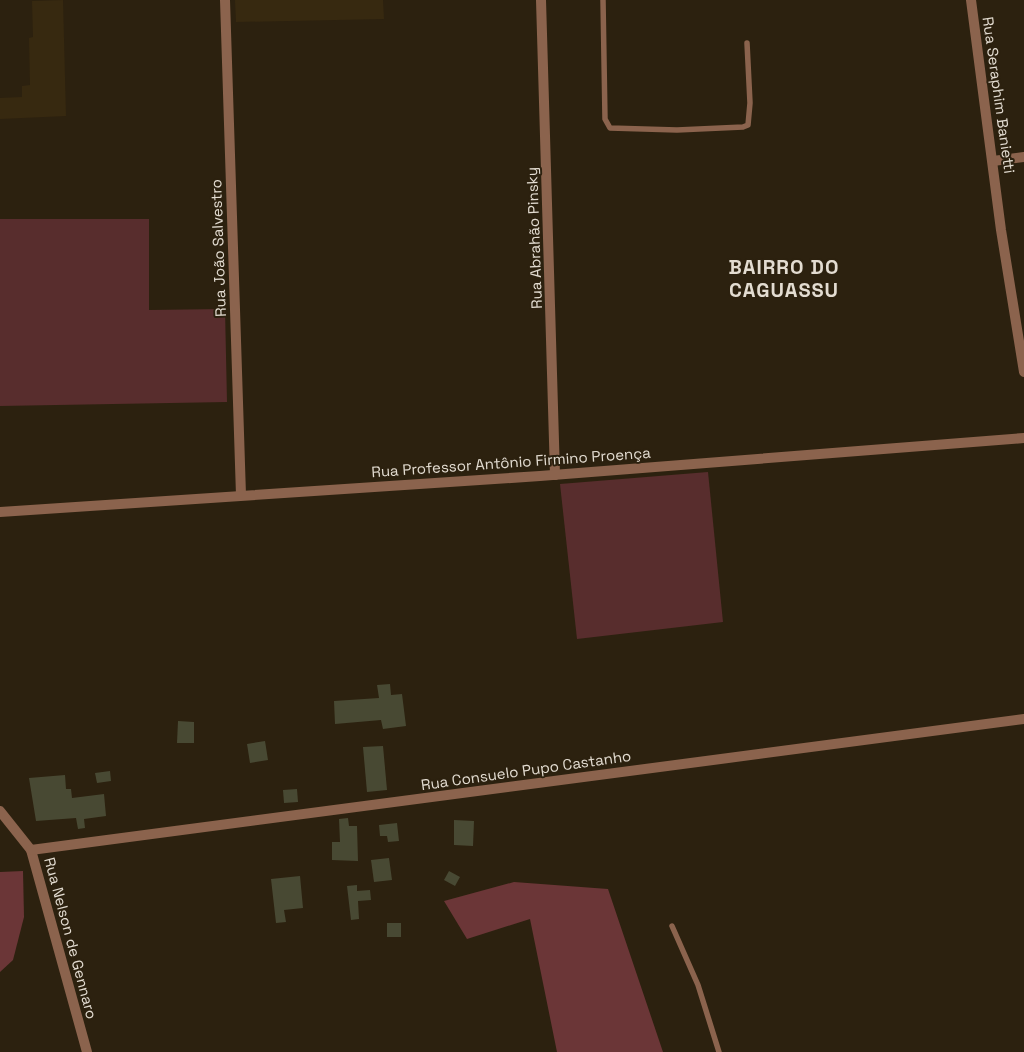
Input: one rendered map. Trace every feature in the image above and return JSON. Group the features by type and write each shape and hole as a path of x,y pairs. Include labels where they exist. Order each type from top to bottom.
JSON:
{"street":[{"name":"Rua João Salvestro","path":"225,0 241,495"},
{"name":"Rua Abrahão Pinsky","path":"541,0 556,475"},
{"name":"Rua Seraphim Banietti","path":"971,0 992,161 1024,372"},
{"path":"992,161 1024,157"},
{"name":"Rua Professor Antônio Firmino Proença","path":"0,512 556,475 1024,438"},
{"name":"Rua Consuelo Pupo Castanho","path":"31,850 1024,719"},
{"name":"Rua Nelson de Gennaro","path":"0,811 31,850 87,1052"}],"lane":[{"path":"603,0 605,119 610,128 677,130 743,127 748,125 750,103 748,42"},
{"path":"672,926 698,985 718,1052"}],"shaded area":[{"path":"63,0 66,116 0,119 0,98 22,97 22,86 30,85 29,38 33,37 32,1"},
{"path":"235,0 383,0 384,19 236,22"},
{"path":"0,219 149,219 149,310 225,309 227,402 0,406"},
{"path":"708,472 723,622 577,639 560,484"},
{"path":"23,871 24,917 13,960 0,972 0,872"},
{"path":"514,882 608,889 663,1052 557,1052 530,919 467,939 444,901"}],"building":[{"path":"390,684 391,695 402,694 406,726 383,729 381,720 335,724 334,701 379,698 377,685"},
{"path":"178,721 194,722 194,743 177,743"},
{"path":"265,741 268,760 250,763 247,744"},
{"path":"383,746 387,790 367,792 363,747"},
{"path":"110,771 111,781 97,783 95,773"},
{"path":"65,775 66,789 71,789 72,798 104,794 106,816 84,819 85,828 78,829 76,818 36,821 29,778"},
{"path":"297,789 298,802 284,803 283,790"},
{"path":"348,818 349,826 357,826 358,861 332,860 332,842 340,842 339,819"},
{"path":"454,820 474,821 473,846 454,845"},
{"path":"397,823 399,841 388,842 387,836 380,836 379,825"},
{"path":"389,858 392,880 374,882 371,860"},
{"path":"449,871 460,877 455,886 444,880"},
{"path":"300,876 303,908 284,910 286,922 276,923 271,879"},
{"path":"357,885 357,891 370,890 371,900 358,901 359,919 351,920 347,886"},
{"path":"387,923 401,923 401,937 387,937"}],"district":[{"name":"BAIRRO DO CAGUASSU","path":"784,278"}]}
